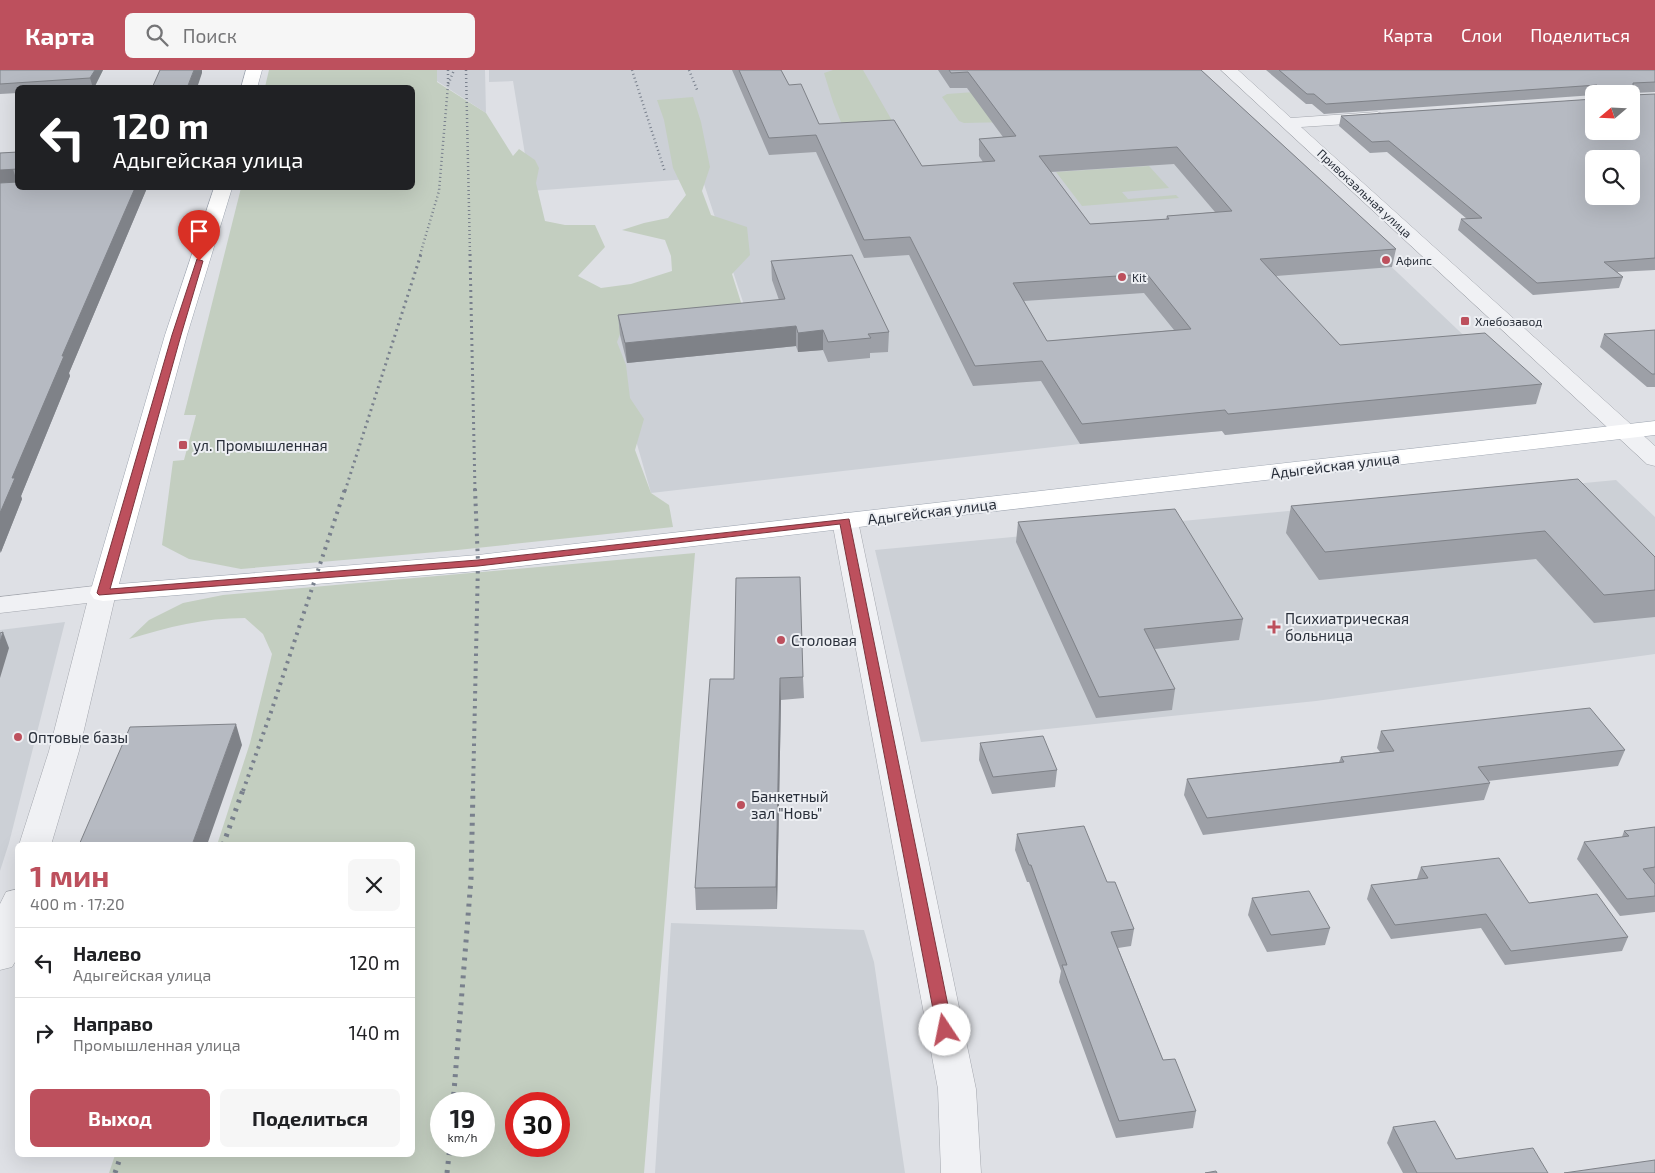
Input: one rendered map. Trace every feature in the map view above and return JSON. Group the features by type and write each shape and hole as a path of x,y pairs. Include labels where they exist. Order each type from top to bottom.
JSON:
{"main road":[{"path":"250,85 254,70"},
{"path":"103,593 176,335 221,190"},
{"name":"Адыгейская улица","path":"103,593 478,563 1655,428"}],"street":[{"name":"Привокзальная улица","path":"1229,70 1655,459"},
{"path":"1289,123 1397,116"},
{"path":"845,521 956,1089 961,1173"},
{"path":"36,842 64,751 103,593"},
{"name":"Адыгейская улица","path":"0,605 103,593"},
{"path":"0,957 15,910"}],"shaded area":[{"path":"437,70 485,70 486,113 437,81"},
{"path":"489,70 1184,70 1536,404 1225,435 1222,431 1080,444 651,493 604,329 748,317 702,178 531,191 513,81 489,82"},
{"name":"Психиатрическая больница","path":"1616,480 1655,517 1655,654 1316,701 921,742 875,550"},
{"name":"Оптовые базы","path":"65,622 9,843 0,871 0,630"},
{"path":"671,923 864,930 874,962 905,1173 655,1173"}],"green space":[{"path":"269,70 437,70 437,82 486,113 513,156 519,149 535,160 539,168 536,183 545,221 565,225 595,225 605,247 578,276 601,288 631,284 672,271 671,256 665,240 622,230 668,218 686,195 673,168 664,120 657,100 693,97 701,122 710,167 702,191 711,215 747,227 750,255 732,274 745,315 620,334 617,342 626,365 630,398 644,419 635,450 651,493 669,505 673,527 448,551 241,569 189,559 162,545 173,461 184,460 196,415 184,415 240,190 415,190 415,85 265,85"},
{"path":"833,70 863,70 902,138 855,158 824,73"},
{"path":"988,91 1011,122 964,123 959,121 942,97 947,94"},
{"path":"1149,166 1169,188 1122,192 1128,199 1176,195 1179,198 1082,206 1056,172"},
{"path":"695,553 644,1173 109,1173 114,1157 415,1157 415,842 218,842 250,743 272,654 263,634 245,618 230,618 186,624 129,639 149,620 183,603 223,595"}],"building":[{"path":"0,70 95,70 90,78 0,84"},
{"path":"160,70 194,70 188,85 153,85"},
{"path":"739,70 781,70 789,85 801,84 819,124 894,120 922,166 995,161 979,139 1016,136 968,72 951,73 949,70 1201,70 1396,249 1260,259 1340,345 1485,333 1542,384 1228,414 1225,410 1082,424 1042,361 975,366 910,237 864,240 816,135 769,138","holes":["1177,147 1232,211 1167,216 1169,219 1090,224 1039,156","1147,274 1191,329 1047,341 1013,283"]},
{"path":"1279,70 1655,70 1655,82 1633,83 1633,85 1585,85 1326,104 1314,94 1307,94"},
{"path":"1655,94 1655,258 1604,262 1623,277 1537,283 1461,219 1482,218 1389,141 1372,142 1341,116 1585,100 1585,140 1640,140 1640,95"},
{"path":"15,152 15,169 0,170 0,153"},
{"path":"15,182 15,190 134,190 62,356 64,356 12,478 15,478 0,513 0,183"},
{"path":"852,255 889,332 868,334 871,338 828,342 823,330 798,333 796,326 625,343 618,315 785,299 771,261"},
{"path":"1655,330 1655,374 1652,374 1604,334"},
{"path":"1578,479 1655,557 1655,590 1604,595 1545,531 1325,552 1291,506"},
{"path":"1175,509 1243,619 1144,629 1175,689 1099,697 1018,522"},
{"name":"Банкетный зал \"Новь\"","path":"800,577 803,677 780,678 776,887 695,888 710,679 734,679 736,578"},
{"path":"1590,708 1625,750 1478,767 1490,783 1207,818 1187,779 1344,762 1341,757 1394,751 1381,731"},
{"path":"236,724 193,842 80,842 130,727"},
{"path":"1043,736 1057,770 993,777 980,743"},
{"path":"1084,826 1107,882 1115,882 1134,929 1111,932 1163,1060 1175,1059 1196,1111 1119,1121 1062,965 1067,965 1031,865 1029,865 1017,834"},
{"path":"1655,827 1655,867 1643,869 1655,884 1655,896 1627,899 1584,842 1629,836 1624,831"},
{"path":"1499,858 1529,903 1597,894 1628,937 1511,951 1486,914 1395,925 1371,885 1428,878 1421,867"},
{"path":"1309,891 1330,928 1271,935 1252,898"},
{"path":"1435,1121 1456,1159 1533,1148 1548,1173 1417,1173 1393,1127"},
{"path":"1655,1160 1655,1173 1564,1173"}],"railway":[{"path":"448,70 448,85"},
{"path":"448,85 454,70"},
{"path":"466,70 470,255"},
{"path":"632,70 665,172"},
{"path":"689,70 698,92"},
{"path":"420,255 439,191 448,85"},
{"path":"345,491 421,254"},
{"path":"470,254 475,491"},
{"path":"243,791 345,489"},
{"path":"473,791 478,563 475,489"},
{"path":"224,842 243,790"},
{"path":"454,1092 471,879 473,790"},
{"path":"115,1173 120,1157"},
{"path":"447,1173 449,1157"}],"place":[{"name":"Афипс","path":"1386,260"},
{"name":"Kit","path":"1122,277"},
{"name":"Хлебозавод","path":"1465,321"},
{"name":"ул. Промышленная","path":"183,445"},
{"name":"Психиатрическая больница","path":"1274,627"},
{"name":"Столовая","path":"781,640"},
{"name":"Оптовые базы","path":"18,737"},
{"name":"Банкетный зал \"Новь\"","path":"741,805"}],"route":[{"path":"199,261 176,335 103,593 478,563 845,521 945,1030"}]}
